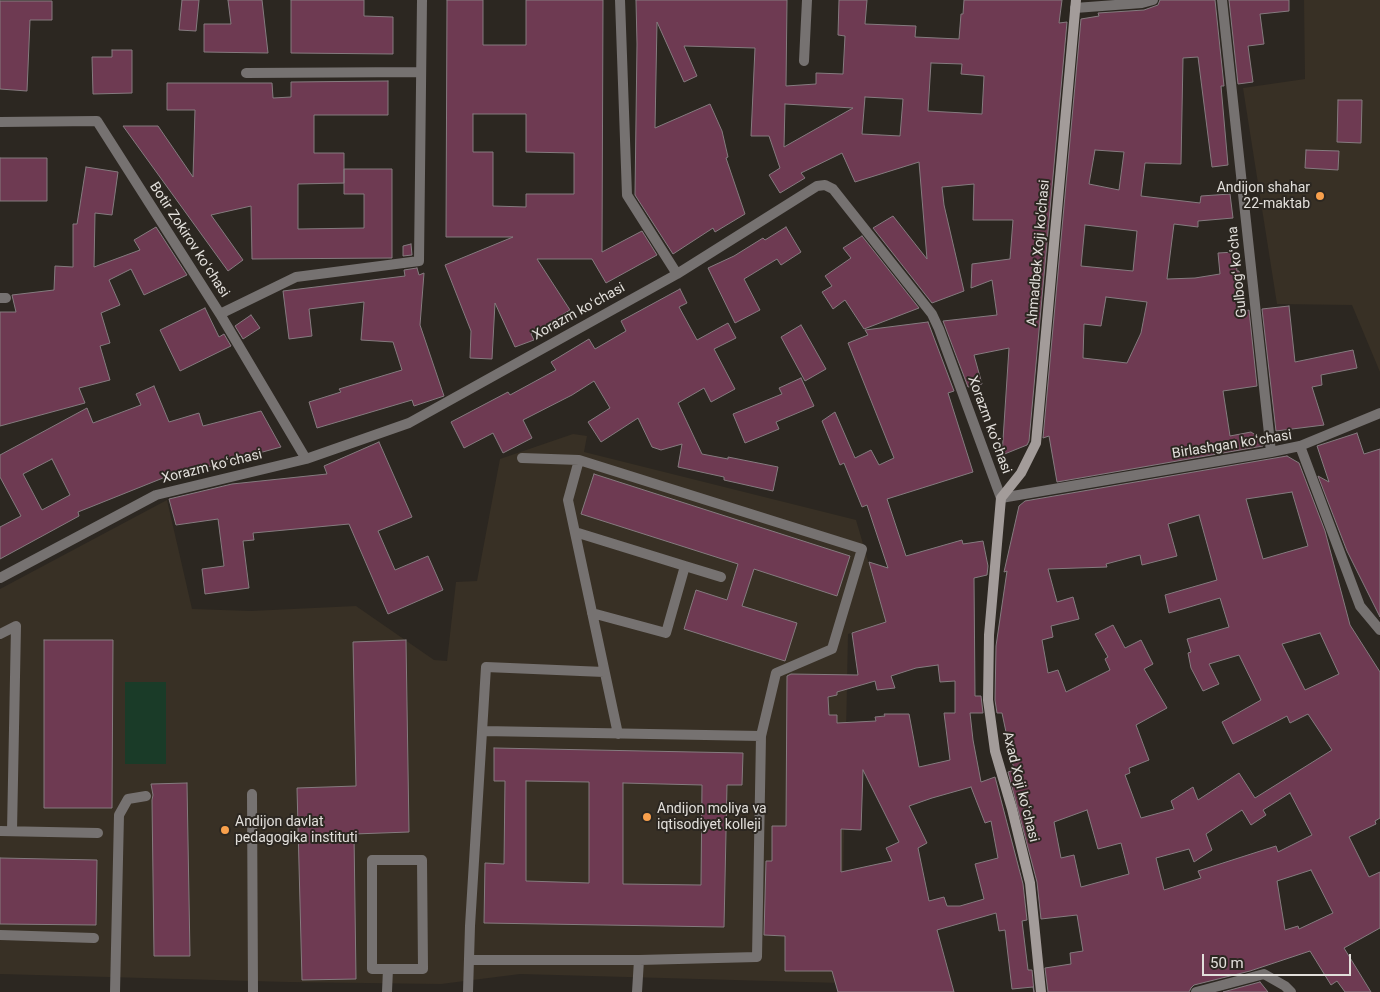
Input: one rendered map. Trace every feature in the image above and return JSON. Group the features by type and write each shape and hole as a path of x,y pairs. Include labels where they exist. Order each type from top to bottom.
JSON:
{"street":[{"path":"220,314 296,277 419,261 422,0"},
{"path":"620,0 627,196 677,274"},
{"path":"804,60 807,0"},
{"path":"1075,4 1142,3 1153,0"},
{"name":"Gulbogʻ koʻcha","path":"1222,0 1272,452"},
{"name":"Ahmadbek Xoji ko'chasi","path":"1001,498 1021,473 1036,443 1075,4"},
{"path":"246,73 421,72"},
{"name":"Botir Zokirov koʻchasi","path":"0,122 97,120 220,314 306,459"},
{"name":"Xorazm koʻchasi","path":"0,578 156,495 306,459 409,423 677,274 810,189 824,185 833,189 919,295 932,314 940,329 1001,498"},
{"path":"1300,446 1380,413"},
{"name":"Birlashgan koʻchasi","path":"1001,498 1300,446 1360,606 1380,630"},
{"path":"469,960 639,960 757,957 762,736 776,672 832,649 862,549 579,460 522,458"},
{"path":"579,460 568,500 618,734"},
{"name":"Axad Xoji koʻchasi","path":"1001,498 989,635 988,700 995,751 1012,809 1030,883 1041,992"},
{"path":"575,532 721,577"},
{"path":"592,613 666,633 685,566"},
{"path":"0,634 16,626 12,831"},
{"path":"468,992 470,926 486,667 604,672"},
{"path":"483,731 762,736"},
{"path":"252,794 253,992"},
{"path":"115,992 119,815 128,799 146,796"},
{"path":"0,831 98,833"},
{"path":"372,860 422,860 423,969 388,969 372,969 372,860"},
{"path":"0,935 94,938"},
{"path":"637,992 639,960"},
{"path":"387,992 388,969"},
{"path":"1196,992 1264,974 1285,986 1291,992"}],"shaded area":[{"name":"Andijon shahar 22-maktab","path":"1304,0 1380,0 1380,372 1352,305 1277,304 1243,88 1305,79"},
{"path":"573,434 587,436 584,452 856,520 886,622 848,634 841,983 520,974 441,984 0,974 0,589 167,500 192,609 251,611 356,606 434,660 447,661 456,582 477,581 500,459"}],"green space":[{"path":"125,682 166,682 166,764 125,764"}],"building":[{"path":"182,0 199,0 196,31 179,30"},
{"path":"228,0 262,0 268,53 204,52 204,24 231,24"},
{"path":"291,0 364,0 364,16 393,17 393,54 291,53"},
{"path":"447,0 483,0 483,45 526,45 526,0 603,0 602,252 642,231 657,255 606,283 592,259 537,259 570,310 531,334 534,340 515,347 495,303 492,359 470,358 471,331 445,265 513,237 446,237","holes":["473,114 526,114 526,152 574,153 574,194 526,194 526,207 493,206 493,152 473,152"]},
{"path":"636,0 787,0 786,86 816,84 816,73 843,74 845,36 838,35 839,0 867,0 865,24 916,26 915,37 959,39 964,0 1062,0 1059,23 1067,22 1029,441 1027,445 1002,455 1009,348 974,355 982,384 968,387 943,321 997,315 992,280 971,288 972,264 1010,259 1013,220 973,220 974,184 942,187 944,205 964,291 932,303 873,228 893,216 927,259 919,162 855,182 842,153 801,173 805,178 780,193 769,175 780,168 769,136 751,136 755,48 684,46 697,76 684,82 657,22 655,128 710,104 722,131 728,157 726,158 745,214 715,232 713,228 673,254 635,195","holes":["931,63 962,64 961,74 984,76 982,114 928,111","865,97 903,99 900,136 862,134","785,104 853,108 784,147"]},
{"path":"1160,0 1215,0 1224,86 1221,86 1228,165 1212,167 1198,57 1183,58 1181,164 1145,163 1141,196 1200,203 1201,196 1230,194 1233,218 1198,221 1198,227 1174,224 1167,279 1195,278 1220,274 1218,253 1235,252 1245,311 1249,310 1257,386 1223,391 1230,436 1251,432 1263,440 1263,446 1057,482 1049,436 1043,438 1081,19 1099,16 1098,13 1144,10 1158,5","holes":["1095,150 1124,152 1119,190 1089,184","1085,225 1137,231 1133,271 1081,266","1106,297 1147,302 1141,333 1127,363 1083,358 1084,324 1101,326"]},
{"path":"1229,0 1289,0 1289,11 1260,14 1264,44 1248,46 1253,82 1238,84"},
{"path":"0,1 52,1 52,20 30,20 27,91 0,89"},
{"path":"112,50 132,50 132,93 93,94 92,57 112,57"},
{"path":"388,81 388,115 314,115 314,153 344,153 344,169 392,169 392,258 252,259 251,206 211,215 243,260 228,271 123,126 158,126 193,177 195,110 167,110 167,83 272,83 273,98 291,97 291,82","holes":["344,183 344,194 364,194 364,228 298,229 298,184"]},
{"path":"1338,100 1362,100 1361,143 1337,142"},
{"path":"1306,150 1339,151 1338,170 1305,168"},
{"path":"0,158 47,158 47,201 0,201"},
{"path":"86,167 118,172 112,215 95,213 94,267 140,250 134,240 156,227 187,275 144,295 131,269 109,280 120,305 101,313 110,343 100,346 110,380 79,388 85,403 0,426 0,312 16,312 12,295 54,290 55,266 73,267 73,224 77,224"},
{"path":"786,227 801,252 781,265 777,259 744,279 760,310 735,323 708,268 734,256 763,238 765,240"},
{"path":"862,236 919,308 864,329 845,300 833,309 822,292 832,286 825,276 851,258 843,248"},
{"path":"411,244 412,255 403,256 403,246"},
{"path":"417,268 419,275 424,273 420,325 444,396 414,406 412,400 317,428 309,402 341,392 339,389 402,370 393,342 361,340 364,302 309,309 312,336 289,339 283,291 405,276 404,270"},
{"path":"680,289 687,303 679,307 697,340 728,323 736,338 714,349 735,389 711,402 704,388 678,403 702,454 778,467 773,491 724,480 724,477 678,467 682,444 661,450 652,447 638,418 601,442 588,422 610,408 594,381 572,395 523,420 532,438 503,453 493,433 464,448 451,422 508,392 510,395 556,370 551,362 589,339 595,349 626,331 621,321"},
{"path":"1289,306 1295,362 1353,350 1357,368 1321,375 1322,385 1312,387 1324,425 1276,431 1262,309"},
{"path":"205,308 219,337 224,334 231,346 180,371 160,330"},
{"path":"251,315 260,328 243,339 235,326"},
{"path":"928,322 954,391 948,393 973,472 887,499 906,556 962,540 963,544 983,541 988,566 987,575 974,578 975,696 981,696 983,713 970,713 973,740 981,782 995,777 1023,884 1027,920 1022,921 1028,970 1032,970 1034,992 1033,987 1012,989 1005,930 999,931 996,913 937,930 954,992 838,992 832,971 785,971 785,936 764,935 766,861 772,861 772,826 786,826 787,676 791,674 858,675 852,633 886,622 869,562 888,568 867,505 862,507 844,463 840,465 822,421 835,412 855,458 871,450 879,465 894,458 848,343 868,335 865,330","holes":["938,665 940,682 955,681 955,713 944,713 950,760 919,767 909,714 884,714 885,716 875,717 876,721 837,723 837,715 829,715 828,697 837,695 837,692 875,681 877,690 895,688 891,676 916,668","863,770 899,842 886,848 892,861 841,872 841,829 861,830","971,787 985,823 991,821 998,858 975,864 984,899 960,906 947,906 944,897 929,901 918,848 927,843 909,806"]},
{"path":"801,325 826,369 805,381 781,337"},
{"path":"801,378 814,406 776,422 779,429 745,443 733,414 782,394 779,388"},
{"path":"154,386 169,422 199,413 203,426 261,411 281,447 163,478 78,512 79,516 0,559 0,527 21,516 0,477 0,455 87,408 93,423 141,405 136,394","holes":["52,459 70,495 42,510 23,474"]},
{"path":"1357,433 1364,454 1380,449 1380,617 1347,551 1318,476 1329,482 1317,446"},
{"path":"379,442 412,517 378,531 395,570 428,556 443,590 388,614 349,524 253,533 254,540 243,541 249,588 205,594 202,569 224,566 218,519 176,525 169,499 232,484 327,474 324,466"},
{"path":"1287,456 1299,463 1325,531 1350,625 1380,672 1380,818 1375,821 1376,824 1349,837 1369,877 1380,872 1380,928 1344,948 1371,992 1345,992 1337,981 1331,985 1310,951 1250,971 1194,985 1189,992 1048,992 1045,968 1071,964 1070,953 1083,951 1077,915 1041,919 1037,882 1008,772 1014,770 1002,713 997,713 995,700 996,646 1007,571 1004,572 1019,506 1025,501","holes":["1292,492 1308,546 1263,559 1246,499","1199,515 1217,580 1165,595 1169,613 1220,598 1229,627 1187,639 1191,652 1188,653 1191,668 1203,691 1219,684 1209,664 1239,655 1261,700 1222,722 1233,744 1287,716 1290,723 1308,714 1332,750 1255,798 1239,773 1198,800 1193,787 1171,801 1174,809 1141,818 1125,775 1130,773 1129,768 1149,760 1136,725 1167,708 1144,669 1153,664 1141,640 1125,648 1113,625 1095,634 1108,657 1105,659 1110,670 1066,692 1058,670 1048,673 1042,640 1053,637 1051,626 1079,619 1073,597 1057,602 1048,569 1107,567 1106,564 1140,555 1142,565 1177,556 1168,524","1320,633 1339,674 1305,690 1282,644","1290,793 1312,835 1278,852 1276,846 1198,871 1201,878 1164,890 1156,858 1189,849 1194,862 1212,850 1206,834 1242,810 1251,825 1266,815 1263,810","1087,810 1098,849 1121,843 1129,874 1081,887 1074,855 1061,858 1054,822","1311,870 1333,913 1299,929 1298,926 1285,930 1277,881"]},
{"path":"594,474 850,556 837,596 754,569 742,606 797,623 785,661 684,629 696,590 727,600 738,564 581,514"},
{"path":"44,640 113,640 112,808 44,808"},
{"path":"406,640 409,832 354,834 356,979 302,980 297,788 356,786 353,642"},
{"path":"494,748 743,753 742,785 727,785 724,927 484,923 485,863 504,864 505,781 494,781","holes":["526,781 589,782 589,883 526,881","623,783 702,785 701,885 623,884"]},
{"path":"187,783 190,956 154,956 153,795 151,784"},
{"path":"0,858 97,860 96,925 0,924"},
{"path":"1260,982 1268,992 1223,992"}],"place":[{"name":"Andijon shahar 22-maktab","path":"1320,196"},
{"name":"Andijon moliya va iqtisodiyet kolleji","path":"647,817"},
{"name":"Andijon davlat pedagogika instituti","path":"225,830"}]}
